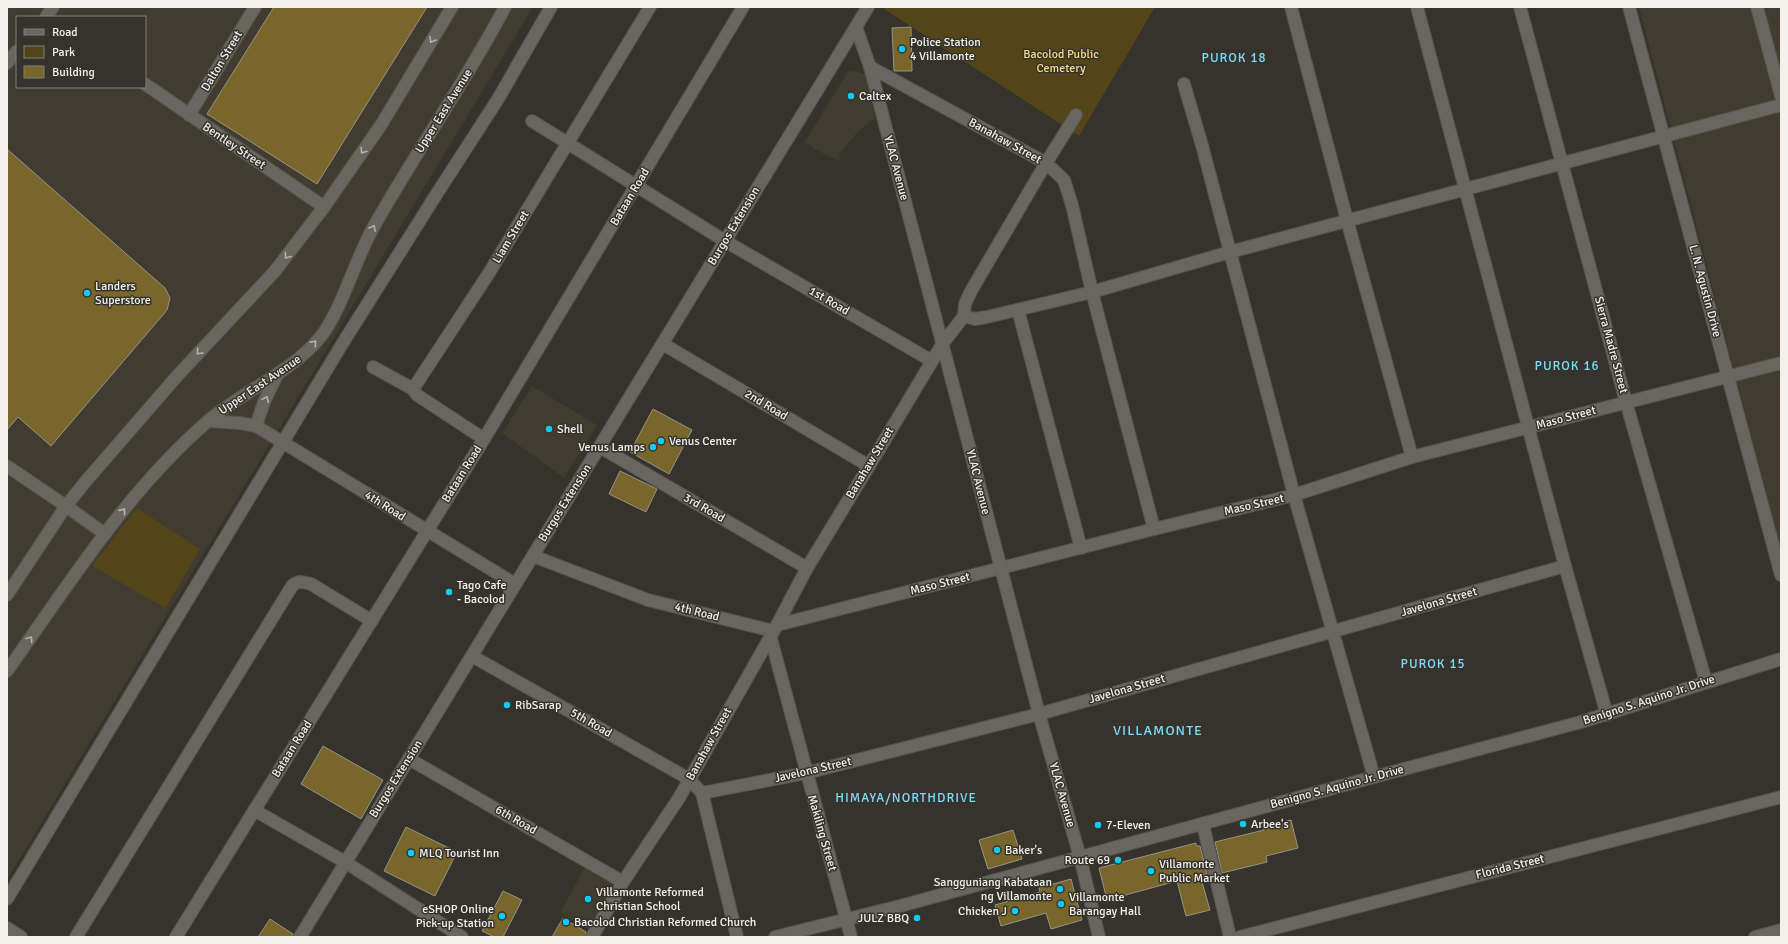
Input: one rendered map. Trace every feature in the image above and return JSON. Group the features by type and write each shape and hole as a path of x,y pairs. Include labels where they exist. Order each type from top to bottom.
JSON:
{"street":[{"path":"48,16 53,7"},
{"name":"Dalton Street","path":"189,115 255,7"},
{"path":"7,595 66,506 168,386 275,271 324,207 381,125 452,7"},
{"name":"Upper East Avenue","path":"7,670 105,534 139,491 208,421 248,391 278,373 305,354 323,333 368,237 388,201 466,78 505,7"},
{"path":"7,899 283,443 436,195 498,99 551,7"},
{"name":"Liam Street","path":"413,389 489,273 650,7"},
{"name":"Bataan Road","path":"176,937 484,440 743,7"},
{"name":"Burgos Extension","path":"300,937 868,7"},
{"path":"1291,7 1347,220 1412,457"},
{"path":"1417,7 1565,566 1607,715"},
{"name":"Sierra Madre Street","path":"1520,7 1626,402 1706,682"},
{"name":"L. N. Agustin Drive","path":"1629,7 1781,575"},
{"path":"1760,8 1781,96"},
{"name":"YLAC Avenue","path":"856,27 870,67 943,343 1000,569 1039,714 1080,857 1099,937"},
{"path":"7,63 16,52"},
{"name":"Banahaw Street","path":"592,937 623,882 689,779 774,630 807,568 868,466 943,343 964,316 965,304 971,290 1046,163 870,67"},
{"path":"1184,84 1294,495 1374,777"},
{"name":"Bentley Street","path":"146,85 324,207"},
{"path":"964,316 975,319 1092,292 1347,220 1781,105"},
{"path":"1076,115 1046,163 1064,180 1154,529"},
{"name":"1st Road","path":"532,121 725,241 932,361"},
{"path":"1018,310 1081,548"},
{"name":"2nd Road","path":"663,344 868,466"},
{"name":"Maso Street","path":"774,630 1154,529 1294,495 1412,457 1781,363"},
{"path":"373,366 413,389 417,395 484,440"},
{"path":"256,426 264,402 278,373"},
{"name":"4th Road","path":"208,421 240,423 256,426 427,532 515,584"},
{"name":"3rd Road","path":"600,447 807,568"},
{"path":"7,466 105,534"},
{"name":"4th Road","path":"533,556 648,600 774,630"},
{"name":"Javelona Street","path":"702,793 806,773 1039,714 1565,566"},
{"path":"76,937 292,586 296,582 302,581 311,584 372,621"},
{"name":"Makiling Street","path":"774,630 806,773 851,937"},
{"name":"5th Road","path":"472,656 689,779"},
{"name":"Benigno S. Aquino Jr. Drive","path":"775,937 900,906 1607,715 1781,659"},
{"name":"6th Road","path":"409,759 623,882"},
{"path":"689,779 702,793 737,937"},
{"name":"Florida Street","path":"1240,937 1781,797"},
{"path":"254,810 345,862 462,937"},
{"path":"1202,825 1230,937"},
{"path":"7,928 21,937"},
{"path":"1755,937 1781,930"}],"shaded area":[{"path":"7,7 533,7 7,880"},
{"path":"1639,7 1781,7 1781,550 1677,152"},
{"name":"Caltex","path":"849,70 865,74 875,118 858,131 841,152 839,161 818,151 805,142"},
{"name":"Shell","path":"532,386 597,425 564,478 502,433"},
{"name":"Villamonte Reformed Christian School","path":"585,867 616,884 591,930 560,913"}],"green space":[{"name":"Bacolod Public Cemetery","path":"886,7 1155,7 1079,136 884,9"},
{"path":"137,508 200,549 165,608 92,566"}],"building":[{"path":"274,7 427,7 317,184 207,114"},
{"name":"Police Station 4 Villamonte","path":"911,27 912,71 894,71 892,28"},
{"name":"Landers Superstore","path":"7,149 165,288 170,298 167,310 51,446 18,417 7,430"},
{"name":"Venus Center","path":"653,409 692,430 669,474 630,452"},
{"path":"620,471 657,489 646,512 609,494"},
{"path":"323,746 383,780 361,819 301,784"},
{"path":"1291,820 1298,848 1266,856 1267,862 1222,873 1215,842 1264,830 1263,827"},
{"path":"406,827 457,852 435,896 384,871"},
{"path":"1013,830 1022,859 988,869 979,840"},
{"name":"Villamonte Public Market","path":"1196,843 1196,846 1200,846 1207,874 1200,875 1210,910 1186,916 1177,881 1107,900 1099,868"},
{"path":"1071,879 1082,920 1051,929 1046,913 1001,926 995,905 1040,892 1039,888"},
{"name":"eSHOP Online Pick-up Station","path":"503,891 522,900 503,937 494,937 482,931"},
{"name":"Bacolod Christian Reformed Church","path":"563,918 586,932 585,937 552,937"},
{"path":"270,919 293,934 293,937 258,937"}],"place":[{"name":"Police Station 4 Villamonte","path":"902,49"},
{"name":"Caltex","path":"851,96"},
{"name":"Landers Superstore","path":"87,293"},
{"name":"Shell","path":"549,429"},
{"name":"Venus Center","path":"661,441"},
{"name":"Venus Lamps","path":"653,447"},
{"name":"Tago Cafe - Bacolod","path":"449,592"},
{"name":"RibSarap","path":"507,705"},
{"name":"Arbee's","path":"1243,824"},
{"name":"7-Eleven","path":"1098,825"},
{"name":"Baker's","path":"997,850"},
{"name":"MLQ Tourist Inn","path":"411,853"},
{"name":"Route 69","path":"1118,860"},
{"name":"Villamonte Public Market","path":"1151,871"},
{"name":"Sangguniang Kabataan ng Villamonte","path":"1060,889"},
{"name":"Villamonte Reformed Christian School","path":"588,899"},
{"name":"Villamonte Barangay Hall","path":"1061,904"},
{"name":"Chicken J","path":"1015,911"},
{"name":"eSHOP Online Pick-up Station","path":"502,916"},
{"name":"JULZ BBQ","path":"917,918"},
{"name":"Bacolod Christian Reformed Church","path":"566,922"}],"district":[{"name":"PUROK 18","path":"1234,58"},
{"name":"PUROK 16","path":"1567,366"},
{"name":"PUROK 15","path":"1433,664"},
{"name":"VILLAMONTE","path":"1158,730"},
{"name":"HIMAYA/NORTHDRIVE","path":"906,798"}]}
